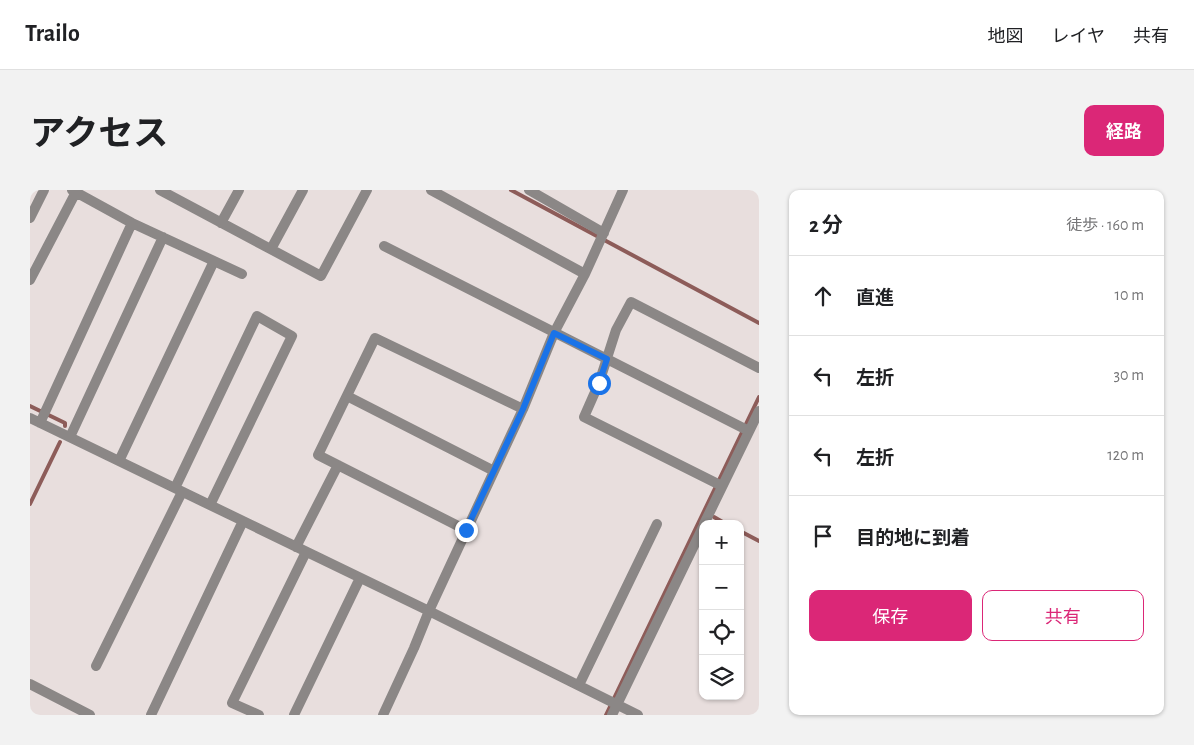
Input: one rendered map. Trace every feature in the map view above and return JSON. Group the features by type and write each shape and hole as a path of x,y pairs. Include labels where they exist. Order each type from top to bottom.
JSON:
{"street":[{"path":"30,218 44,190"},
{"path":"160,190 321,276 367,190"},
{"path":"221,223 239,190"},
{"path":"271,249 303,190"},
{"path":"432,190 585,274"},
{"path":"529,190 602,237"},
{"path":"383,715 523,409 554,333 585,274 623,190"},
{"path":"30,280 74,191 132,223 242,274"},
{"path":"43,416 132,223"},
{"path":"70,437 163,237"},
{"path":"384,246 746,429"},
{"path":"119,461 214,262"},
{"path":"719,485 584,418 599,383 616,330 631,302 759,368"},
{"path":"96,666 179,490 257,316 292,336 210,505"},
{"path":"466,530 318,455 375,338 523,409"},
{"path":"347,396 494,471"},
{"path":"706,520 719,485 746,429 759,411"},
{"path":"30,418 43,416 70,437 429,611 638,715"},
{"path":"259,715 232,703 338,465"},
{"path":"152,715 243,521"},
{"path":"579,685 657,524"},
{"path":"612,715 614,703 699,535"},
{"path":"294,715 360,578"},
{"path":"30,684 90,715"}],"waterway":[{"path":"511,190 759,323"},
{"path":"606,715 759,397"},
{"path":"30,406 65,423 65,426"},
{"path":"30,504 60,442"},
{"path":"714,517 719,520"},
{"path":"744,533 759,541"}],"route":[{"path":"466,530 523,409 554,333 607,359 599,383"}]}
